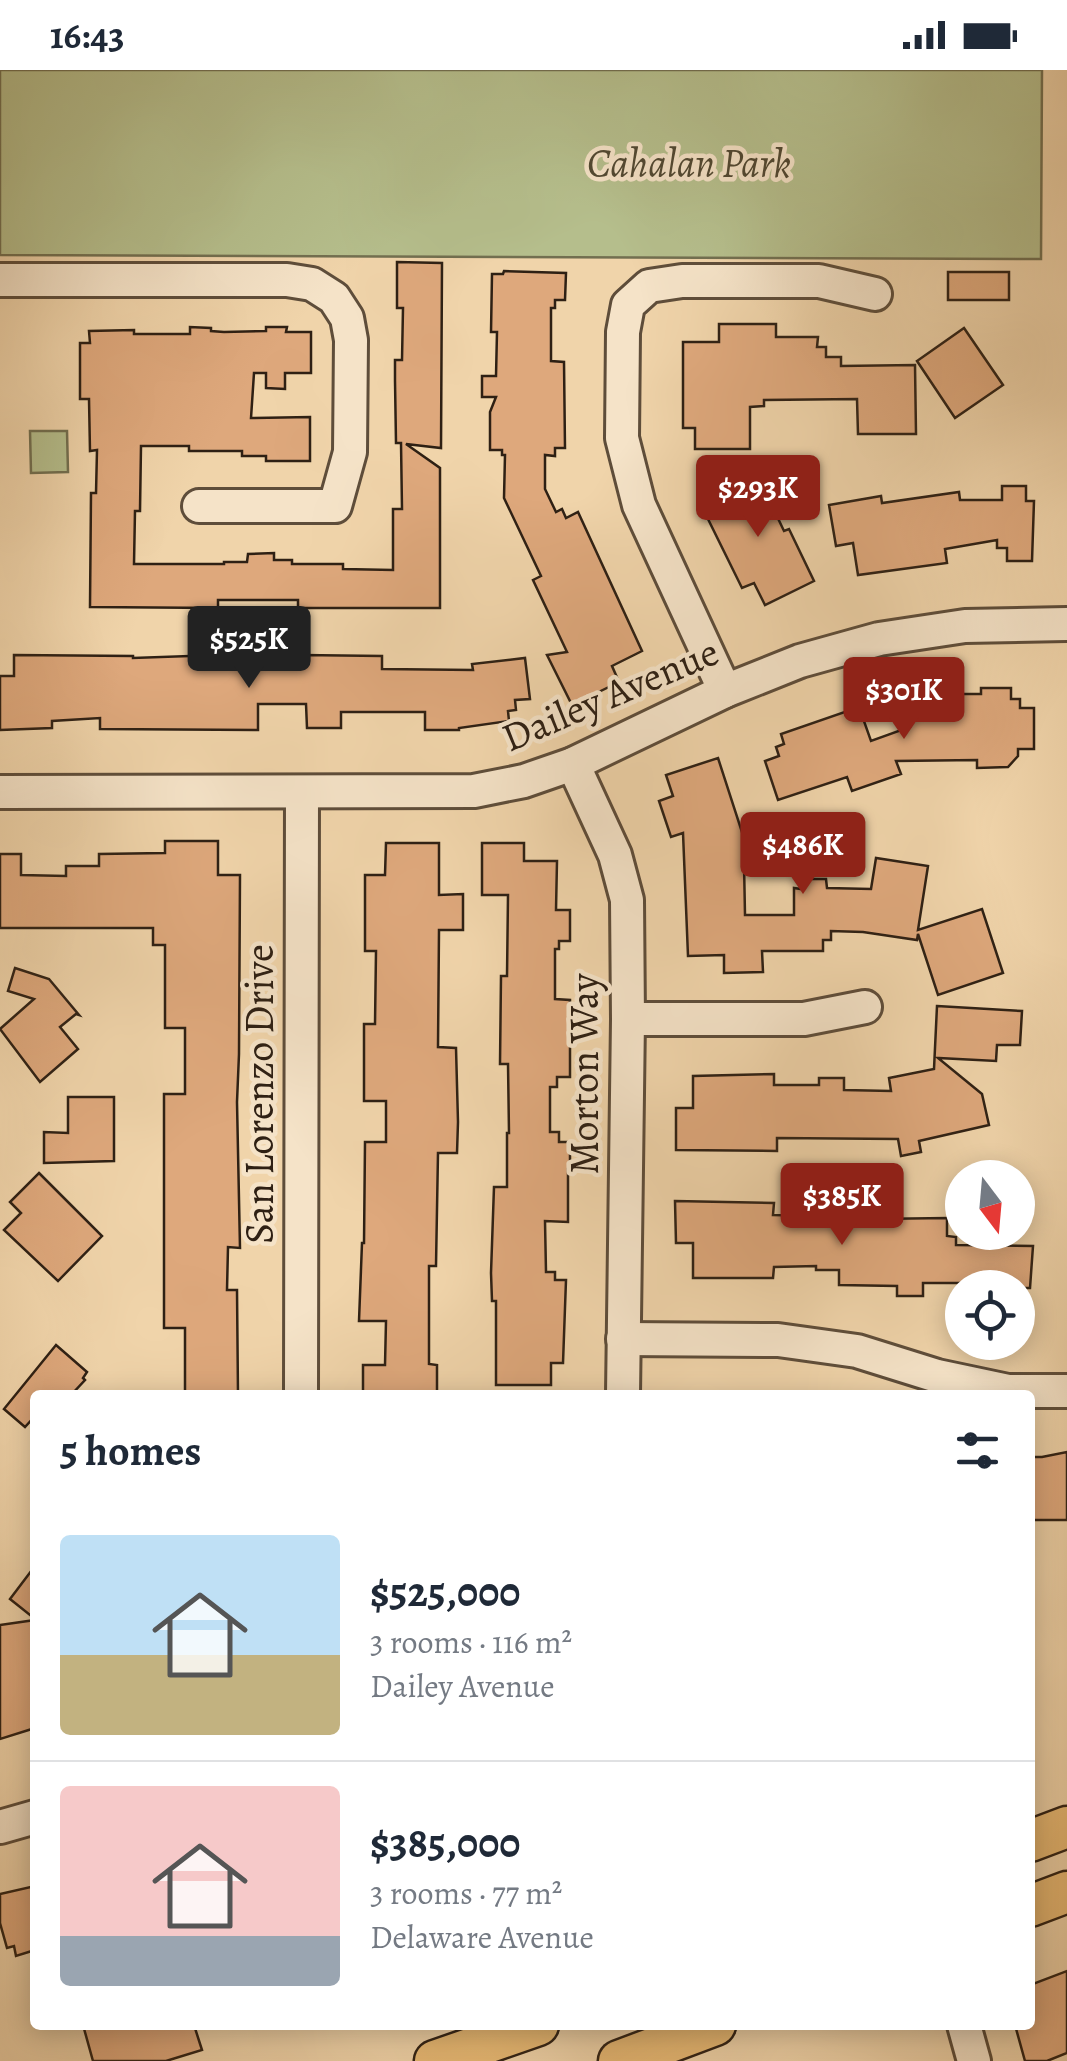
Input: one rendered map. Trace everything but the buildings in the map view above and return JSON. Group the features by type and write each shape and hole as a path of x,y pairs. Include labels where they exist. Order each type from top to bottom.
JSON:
{"main road":[{"path":"1035,1839 1067,1827"},
{"path":"1035,1904 1067,1892"},
{"path":"435,2061 524,2030"},
{"path":"619,2061 702,2030"}],"street":[{"path":"0,280 287,280 312,284 334,298 347,318 351,340 350,452 336,506 199,506"},
{"path":"725,690 638,505 622,438 623,332 628,305 648,286 682,281 819,281 875,294"},
{"name":"Dailey Avenue","path":"0,792 474,792 524,782 573,764 725,690 800,661 878,638 966,626 1067,624"},
{"name":"Morton Way","path":"573,764 615,855 626,900 623,1390"},
{"name":"San Lorenzo Drive","path":"301,1390 302,793"},
{"path":"628,1019 804,1019 866,1007"},
{"path":"623,1339 778,1340 857,1351 937,1376 1003,1390"},
{"path":"1035,1391 1067,1391"},
{"path":"0,1827 30,1818"},
{"path":"965,2030 974,2061"}],"green space":[{"name":"Cahalan Park","path":"0,70 1042,70 1041,259 0,255"},
{"path":"30,431 67,431 68,472 31,473"}]}
